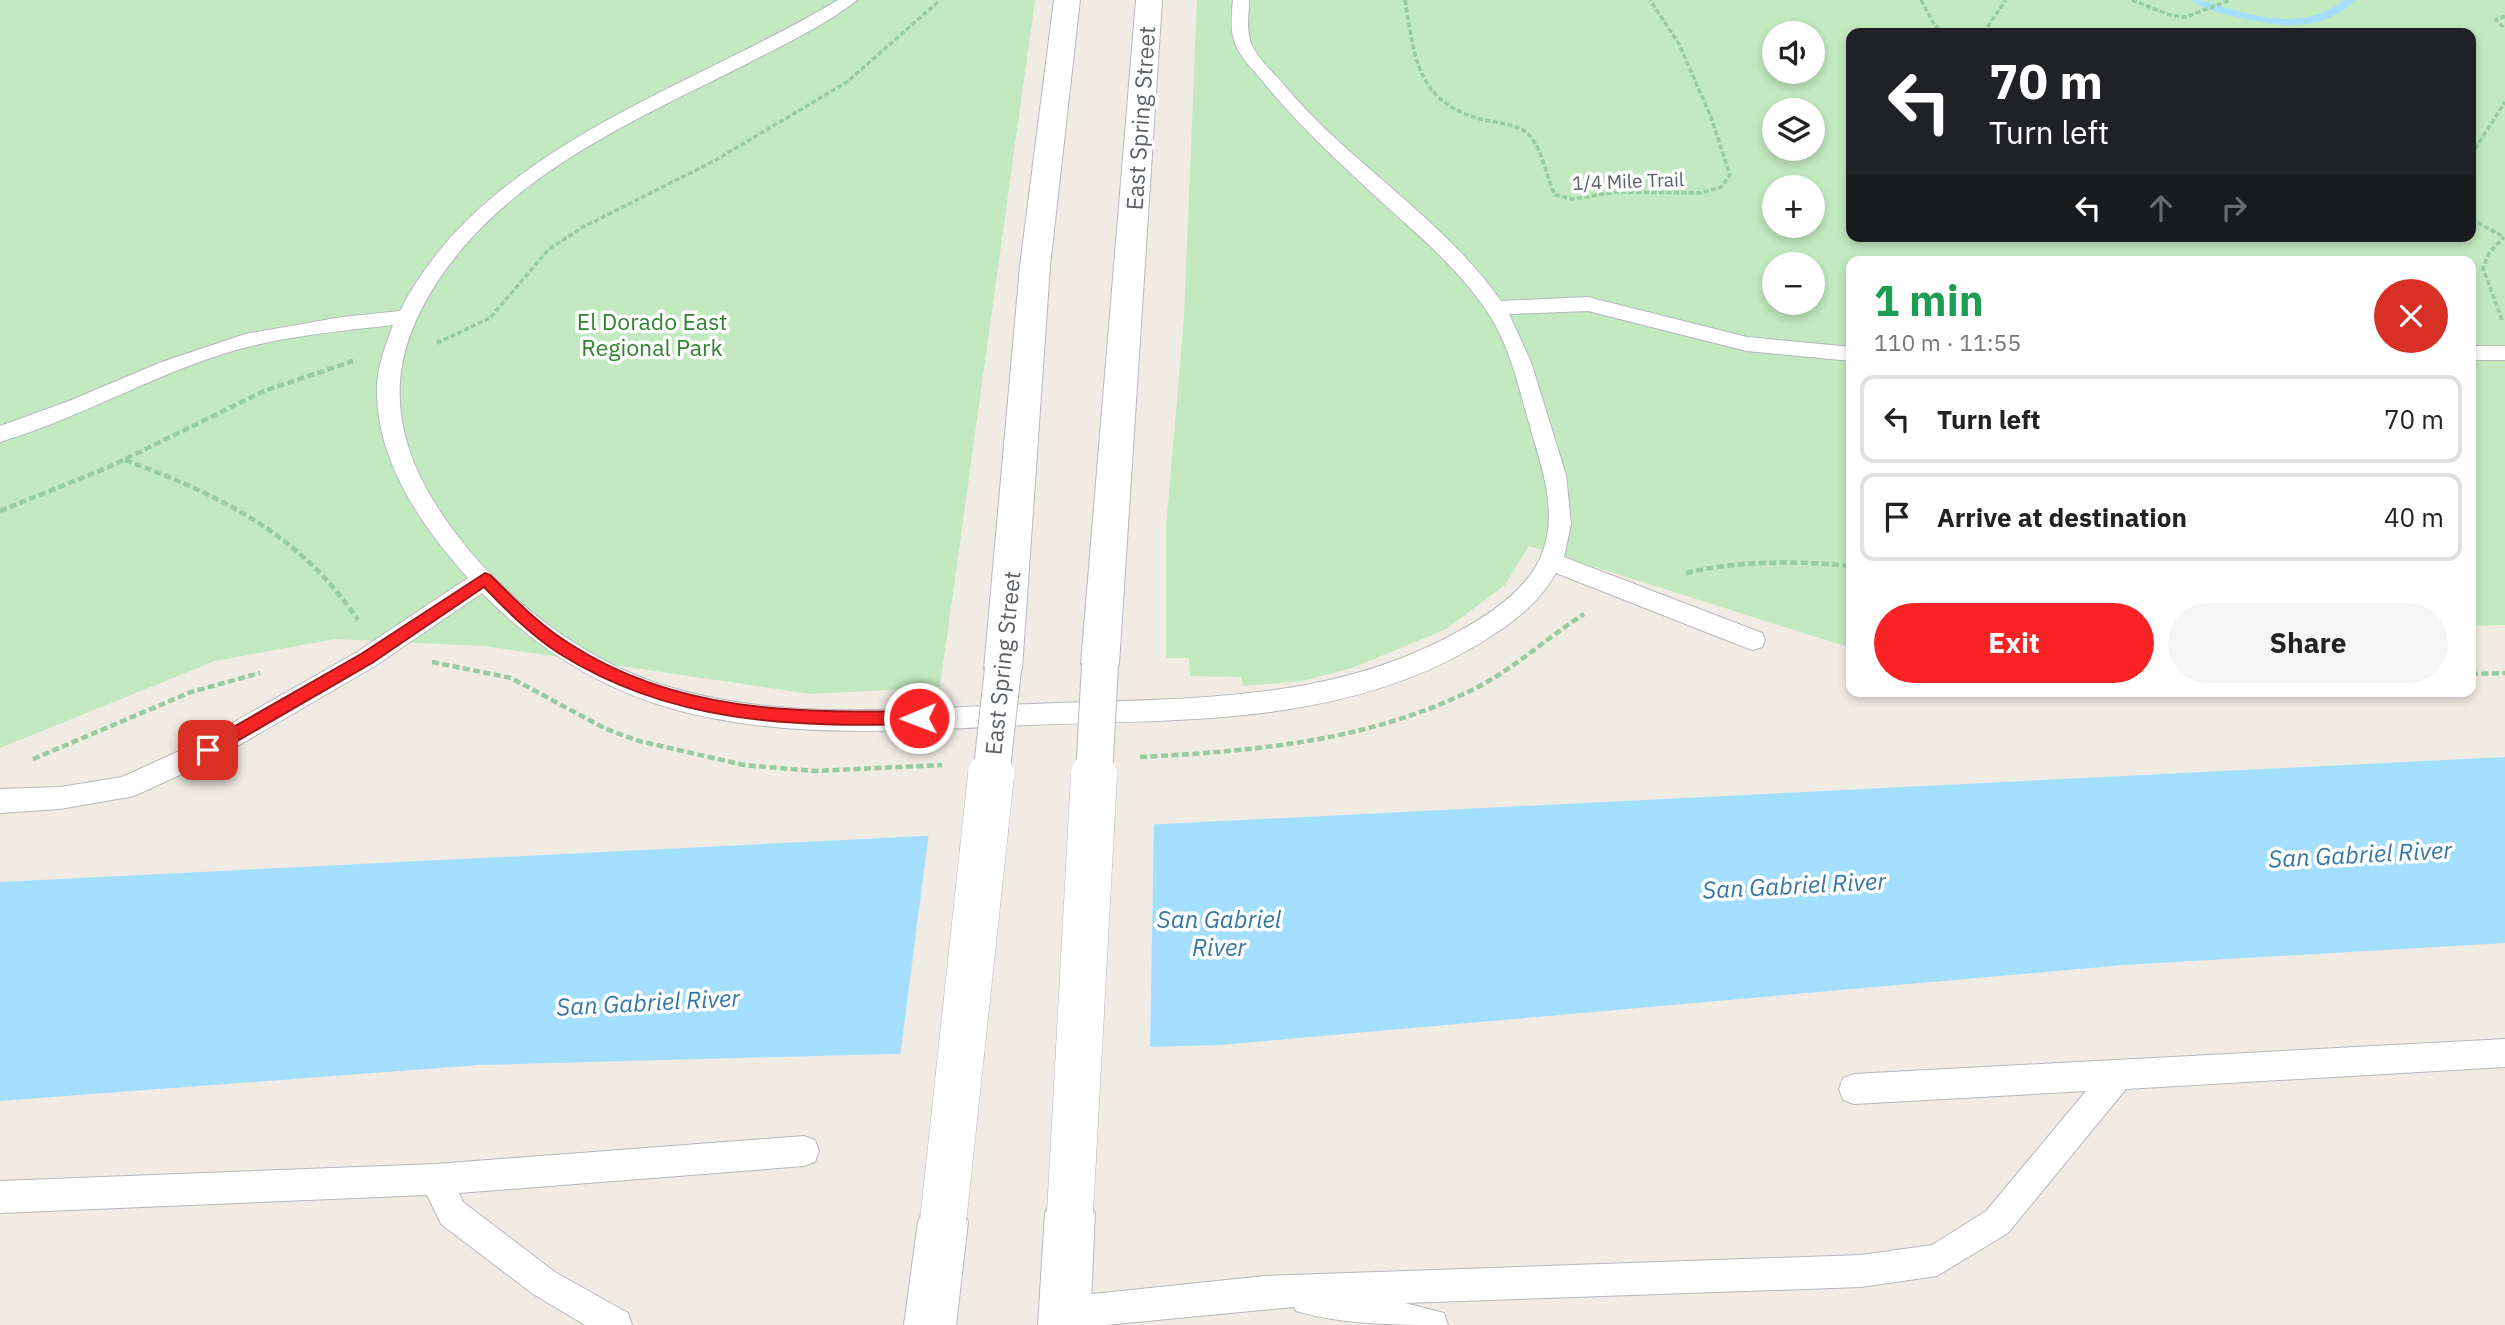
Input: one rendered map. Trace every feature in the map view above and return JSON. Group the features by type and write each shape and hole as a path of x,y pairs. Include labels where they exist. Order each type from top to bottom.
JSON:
{"main road":[{"name":"East Spring Street","path":"930,1325 1003,669 1035,266 1067,0"},
{"name":"East Spring Street","path":"1064,1319 1100,664 1149,0"}],"lane":[{"path":"849,0 562,155 516,186 470,228 433,274 408,317 393,353 387,396 396,453 419,500 450,542 520,614 563,648 605,672 642,688 690,703 756,714 839,719 1173,709 1319,694 1384,676 1473,638 1523,602 1552,562 1562,517 1551,458 1514,345 1496,308 1452,257 1282,96 1242,42 1241,0"},
{"path":"1496,308 1588,304 1747,344 1846,353"},
{"path":"0,434 77,406 166,368 252,339 342,324 408,317"},
{"path":"2476,353 2505,353"},
{"path":"1552,562 1753,640"},
{"path":"0,801 60,799 125,788 208,750 366,659 485,579"},
{"path":"1854,1089 2505,1053"},
{"path":"1064,1319 1265,1292 1861,1271 1937,1260 1997,1222 2119,1074"},
{"path":"0,1198 436,1179 804,1151"},
{"path":"436,1179 452,1213 544,1283 616,1325"},
{"path":"1265,1292 1432,1325"}],"path":[{"path":"430,345 449,339 490,318 550,248 583,227 714,161 847,82 940,0"},
{"name":"1/4 Mile Trail","path":"1405,0 1428,88 1444,104 1483,120 1518,127 1532,137 1546,181 1555,195 1573,199 1617,192 1701,193 1721,187 1730,175 1711,117 1679,44 1650,0"},
{"path":"1921,0 1938,28"},
{"path":"1986,28 2006,0"},
{"path":"2132,0 2173,15 2192,17 2217,2 2230,0"},
{"path":"2505,16 2496,20 2505,29"},
{"path":"2476,147 2505,102"},
{"path":"2476,222 2504,237 2489,253 2483,268 2505,328"},
{"path":"0,510 124,460 260,392 365,358"},
{"path":"124,460 188,482 257,521 306,560 349,604 367,635 366,659"},
{"path":"2476,674 2505,673"}],"green space":[{"name":"El Dorado East Regional Park","path":"0,0 1035,0 940,687 811,694 484,646 335,639 215,661 0,748"},
{"path":"1197,0 2505,0 2505,625 2476,626 2476,256 1846,256 1846,646 1529,546 1505,585 1446,629 1355,667 1303,681 1243,686 1241,677 1190,676 1189,658 1166,658 1166,528 1184,317"}],"water":[{"name":"San Gabriel River","path":"2505,757 2505,943 2124,965 1220,1045 480,1065 0,1101 0,882"}],"pier":[{"path":"1154,820 1150,1051 900,1057 929,832"}],"waterway":[{"path":"2196,0 2253,18 2298,22 2318,19 2336,12 2350,0"}],"route":[{"path":"208,750 366,659 485,579 520,614 563,648 605,672 642,688 690,703 756,714 839,719 919,718"}]}
